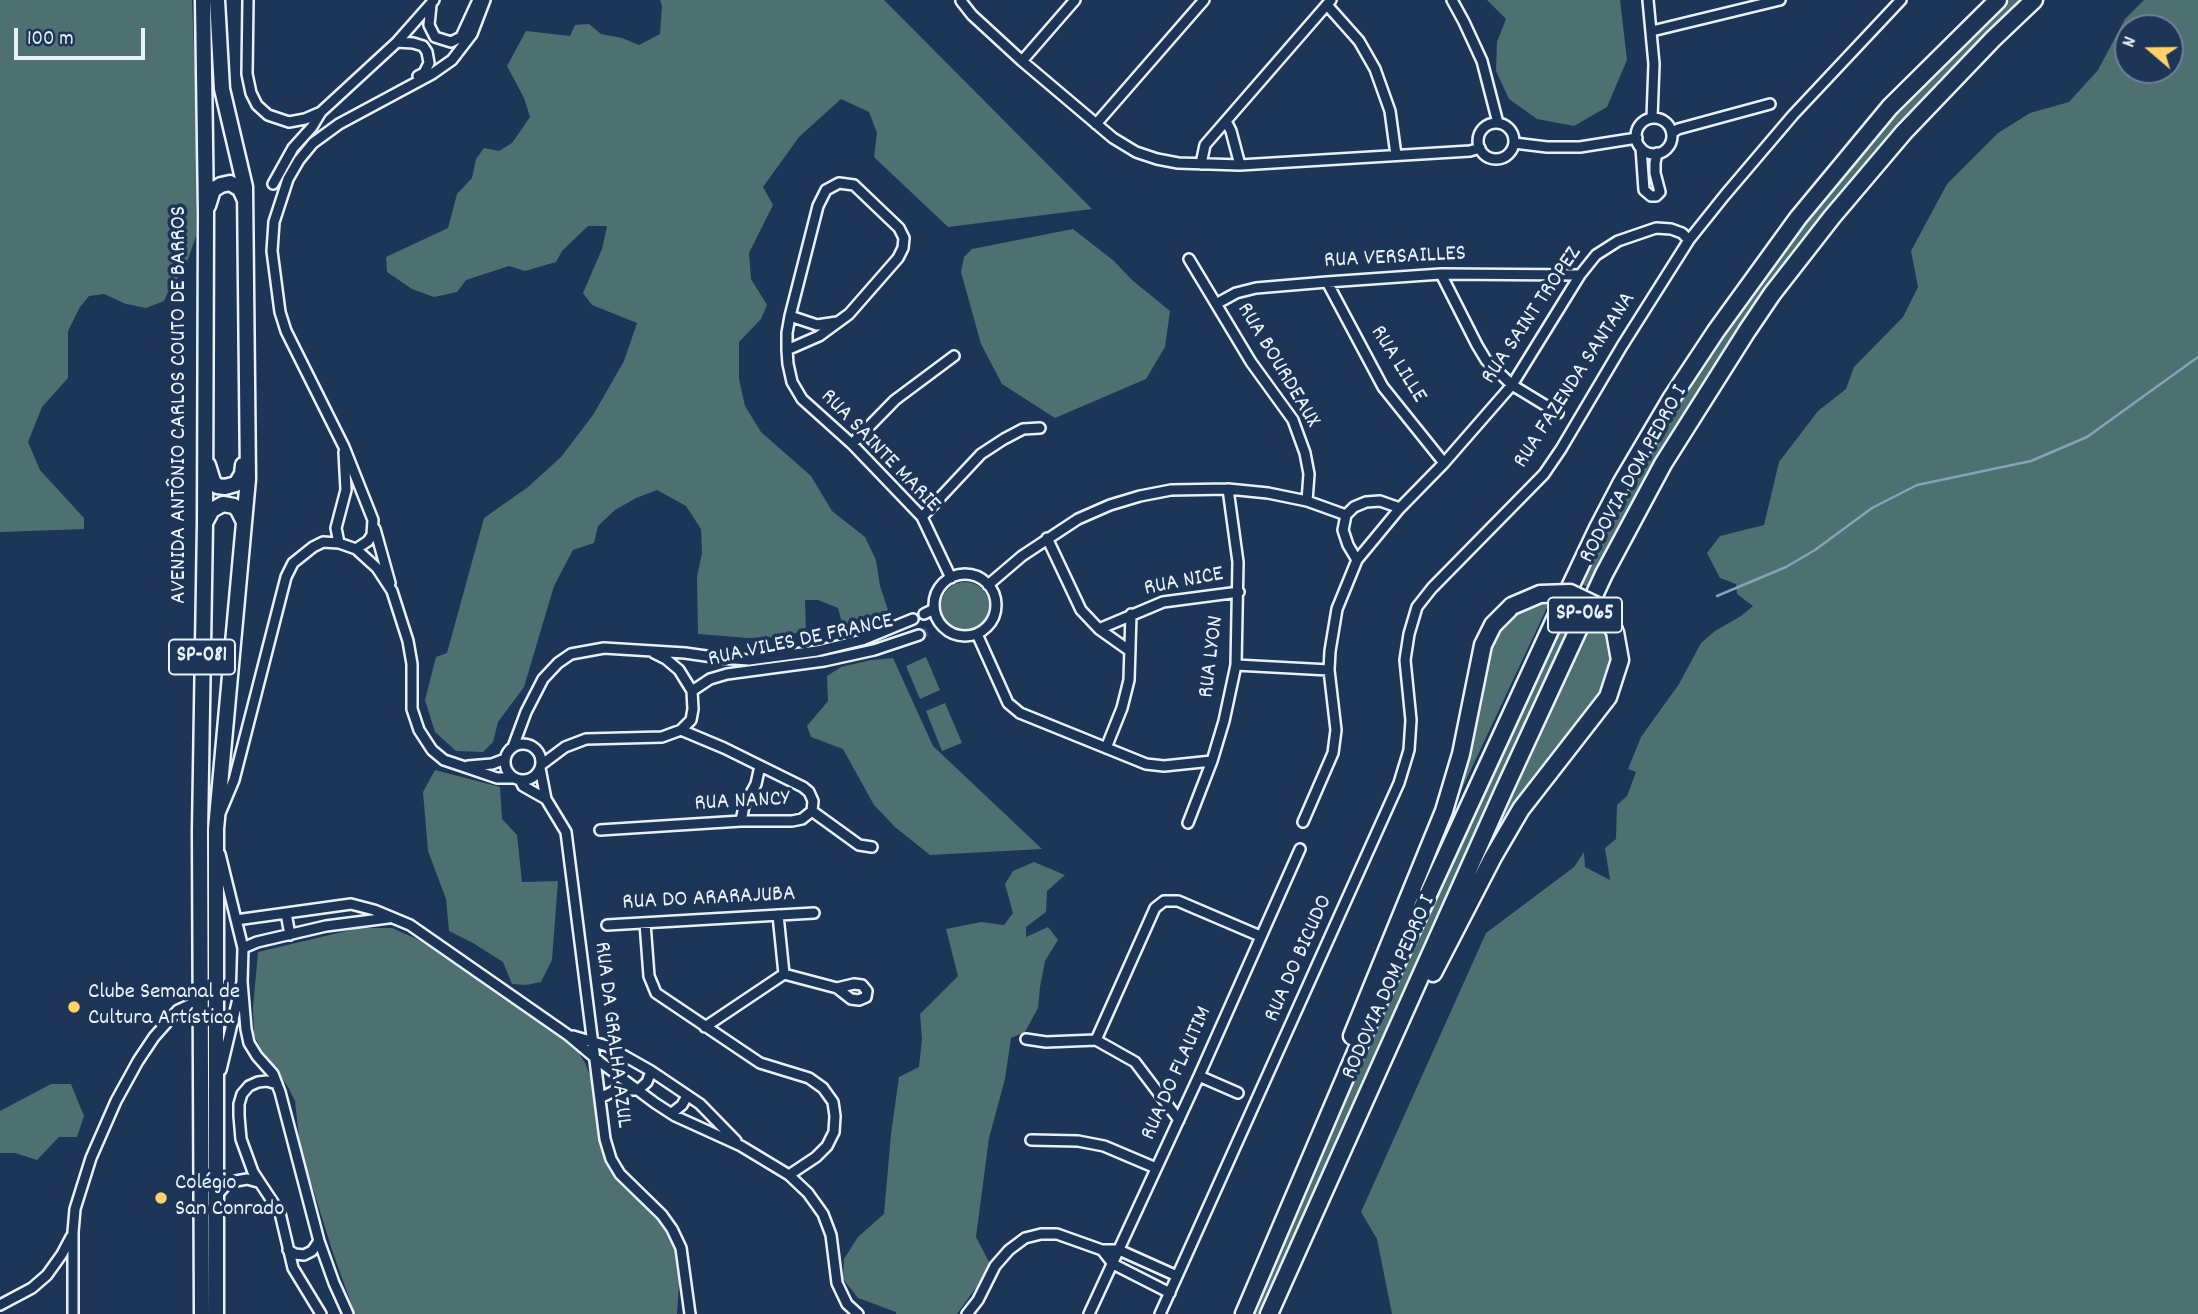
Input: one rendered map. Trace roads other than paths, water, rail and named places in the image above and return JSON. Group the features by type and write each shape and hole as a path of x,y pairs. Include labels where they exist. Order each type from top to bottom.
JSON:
{"highway":[{"name":"RODOVIA DOM PEDRO I","path":"1244,1314 1362,1038 1563,602 1598,528 1650,435 1671,399 1757,272 1834,173 1890,107 1998,0"},
{"name":"RODOVIA DOM PEDRO I","path":"1269,1314 1584,616 1663,464 1747,331 1832,217 1904,132 2034,0"},
{"path":"1299,1186 1335,1077 1444,811 1461,754 1483,645 1493,625 1512,606 1540,594 1570,593 1595,605 1606,615 1615,632 1620,660 1608,697 1537,785 1507,831 1356,1122"}],"main road":[{"name":"AVENIDA ANTÔNIO CARLOS COUTO DE BARROS","path":"202,1314 200,831 206,214 203,0"},
{"name":"SP-081","path":"216,1314 216,829 248,479 245,187 222,89 218,0"},
{"path":"206,214 213,190 221,185 230,183 240,189 245,202"},
{"path":"205,450 213,481 218,486 225,487 236,484 239,480 247,446"},
{"path":"205,523 212,510 223,504 234,506 244,522"}],"street":[{"path":"248,0 247,74 257,105 268,115 289,122 321,112"},
{"path":"433,2 429,25 435,37 451,42 461,37 478,0"},
{"path":"485,0 477,23 452,60 432,74 329,130 306,151 288,179 274,222 272,251 280,312 286,331 344,447 373,520 408,641 412,664 412,709 419,730 432,750 444,760 497,778 518,779 533,777 540,766 565,747 586,740 662,737 681,730 691,720 692,691 679,670 651,651"},
{"path":"951,0 961,0 972,15 1022,61 1096,124 1120,143 1146,156 1178,163 1240,165 1480,148"},
{"path":"1022,61 1075,0"},
{"path":"1096,124 1205,0"},
{"path":"1452,0 1482,61 1498,123"},
{"path":"1648,0 1654,64 1652,118"},
{"path":"1652,32 1780,0"},
{"name":"RUA FAZENDA SANTANA","path":"1418,607 1432,588 1544,474 1689,240 1811,95 1900,0"},
{"path":"272,184 293,148 312,127 321,112 397,42 433,2"},
{"path":"1201,164 1205,145 1329,2 1375,69 1390,111 1396,155"},
{"path":"376,104 424,73 429,63 423,46 397,42"},
{"path":"1672,133 1678,129 1770,104"},
{"path":"1514,143 1580,147 1639,143 1648,152 1657,153 1669,146 1672,133 1665,121 1652,118 1640,125 1639,143 1644,190 1651,196 1660,192 1655,173 1657,153"},
{"path":"1226,121 1240,165"},
{"path":"1498,123 1510,130 1514,143 1511,152 1499,159 1490,158 1480,148 1479,139 1482,131 1489,125 1498,123"},
{"name":"RUA SAINTE MARIE","path":"787,350 819,336 849,314 898,258 903,248 904,238 899,228 854,185 839,183 826,190 818,206 790,316 787,350 792,382 802,399 852,444 922,517 951,578"},
{"name":"RUA SAINT TROPEZ","path":"1303,822 1333,753 1335,730 1329,670 1330,651 1337,609 1357,560 1400,508 1513,386 1580,275 1596,255 1618,241 1656,228 1682,233 1689,240"},
{"name":"RUA BOURDEAUX","path":"1189,259 1251,362 1293,420 1305,453 1309,474 1307,501"},
{"path":"1441,274 1486,360 1513,386 1558,413"},
{"name":"RUA VERSAILLES","path":"1216,304 1236,293 1256,288 1326,282 1441,274 1580,275"},
{"name":"RUA LILLE","path":"1326,282 1383,387 1444,463"},
{"path":"790,316 817,325 839,322"},
{"path":"852,444 895,400 954,356"},
{"path":"922,517 981,454 1023,429 1040,428"},
{"path":"339,543 336,528 346,490 344,447"},
{"path":"988,585 1047,538 1078,519 1140,496 1171,491 1228,489 1268,492 1307,501 1346,515"},
{"name":"RUA LYON","path":"1188,823 1212,761 1236,665 1238,562 1228,489"},
{"path":"1357,560 1343,530 1346,515 1354,507 1366,502 1380,501 1400,508"},
{"path":"356,549 372,535 373,520"},
{"path":"1047,538 1081,610 1099,629 1130,651"},
{"path":"348,1314 320,1241 276,1084 270,1070 249,1043 242,982 243,948 216,829 234,780 286,578 293,563 323,542 339,543 356,549 377,568 393,592"},
{"path":"971,575 988,585 995,598 995,612 989,625 977,634 962,636 955,635 942,626 934,609 938,591 951,578 971,575"},
{"name":"RUA NICE","path":"1099,629 1163,602 1239,592"},
{"name":"RUA DO BICUDO","path":"1160,1314 1399,783 1409,750 1410,720 1405,660 1409,634 1418,607"},
{"name":"RUA VILES DE FRANCE","path":"924,614 934,609"},
{"path":"1106,748 1122,708 1129,680 1131,614"},
{"name":"RUA VILES DE FRANCE","path":"513,747 543,678 571,654 604,648 749,660 817,651 862,640 913,619"},
{"path":"931,631 942,626"},
{"path":"977,634 1008,704 1020,713 1146,764 1164,766 1212,761"},
{"name":"RUA VILES DE FRANCE","path":"692,691 710,679 727,674 824,661 874,650 919,635"},
{"path":"1236,665 1329,670"},
{"path":"681,730 803,787 813,801 812,811"},
{"path":"518,779 506,771 505,760 513,747 524,744 531,746 541,757 540,766"},
{"path":"462,766 492,764 505,760"},
{"name":"RUA DA GRALHA AZUL","path":"540,766 545,799 566,832 605,1139 620,1174 662,1214 672,1229 682,1255 690,1314"},
{"path":"741,821 760,766"},
{"name":"RUA DA GRALHA AZUL","path":"518,779 523,786 545,799"},
{"name":"RUA NANCY","path":"600,830 741,821 792,821 802,819 812,811 859,845 872,847"},
{"name":"RUA DO FLAUTIM","path":"1089,1314 1300,849"},
{"path":"1096,1040 1155,908 1164,901 1178,901 1260,936"},
{"path":"236,920 351,904 410,925 568,1035 672,1113 741,1146 789,1175 808,1193 823,1214 831,1234 836,1283 847,1304 858,1314"},
{"path":"286,913 290,935"},
{"name":"RUA DO ARARAJUBA","path":"607,925 814,913"},
{"path":"778,915 783,974"},
{"path":"243,948 257,942 326,926 390,917"},
{"path":"645,923 649,976 656,993 760,1063 810,1078 823,1088 833,1102 834,1132 827,1146 789,1175"},
{"path":"705,1027 783,974 836,988"},
{"path":"216,1095 242,982"},
{"path":"73,1314 75,1209 90,1158 116,1101 154,1037 178,1010 200,1000"},
{"path":"568,1035 607,1046 651,1071 700,1104 741,1146"},
{"path":"1026,1039 1046,1042 1096,1040 1135,1062 1178,1120"},
{"path":"600,1098 616,1090 638,1090 647,1082 651,1071"},
{"path":"1199,1076 1238,1093"},
{"path":"276,1084 267,1081 253,1083 245,1090 240,1099 242,1139 258,1182 271,1196 280,1213 297,1277 321,1314"},
{"path":"672,1113 682,1105 687,1096"},
{"path":"1031,1140 1078,1141 1104,1146 1156,1168"},
{"path":"216,1196 226,1185 236,1181 247,1179 258,1182"},
{"path":"0,1305 32,1288 47,1275 73,1232"},
{"path":"967,1314 978,1300 995,1266 1009,1250 1025,1238 1041,1234 1057,1234 1102,1250 1119,1250 1177,1276"},
{"path":"288,1250 304,1255 312,1251 320,1241"},
{"path":"1102,1250 1113,1264 1170,1293"}],"waterway":[{"path":"1717,596 1786,567 1815,550 1872,508 1917,485 2031,461 2087,437 2198,357"}],"tunnel":[{"path":"919,635 931,630"}],"place":[{"name":"Clube Semanal de Cultura Artística","path":"74,1007"},
{"name":"Colégio San Conrado","path":"161,1198"}]}
